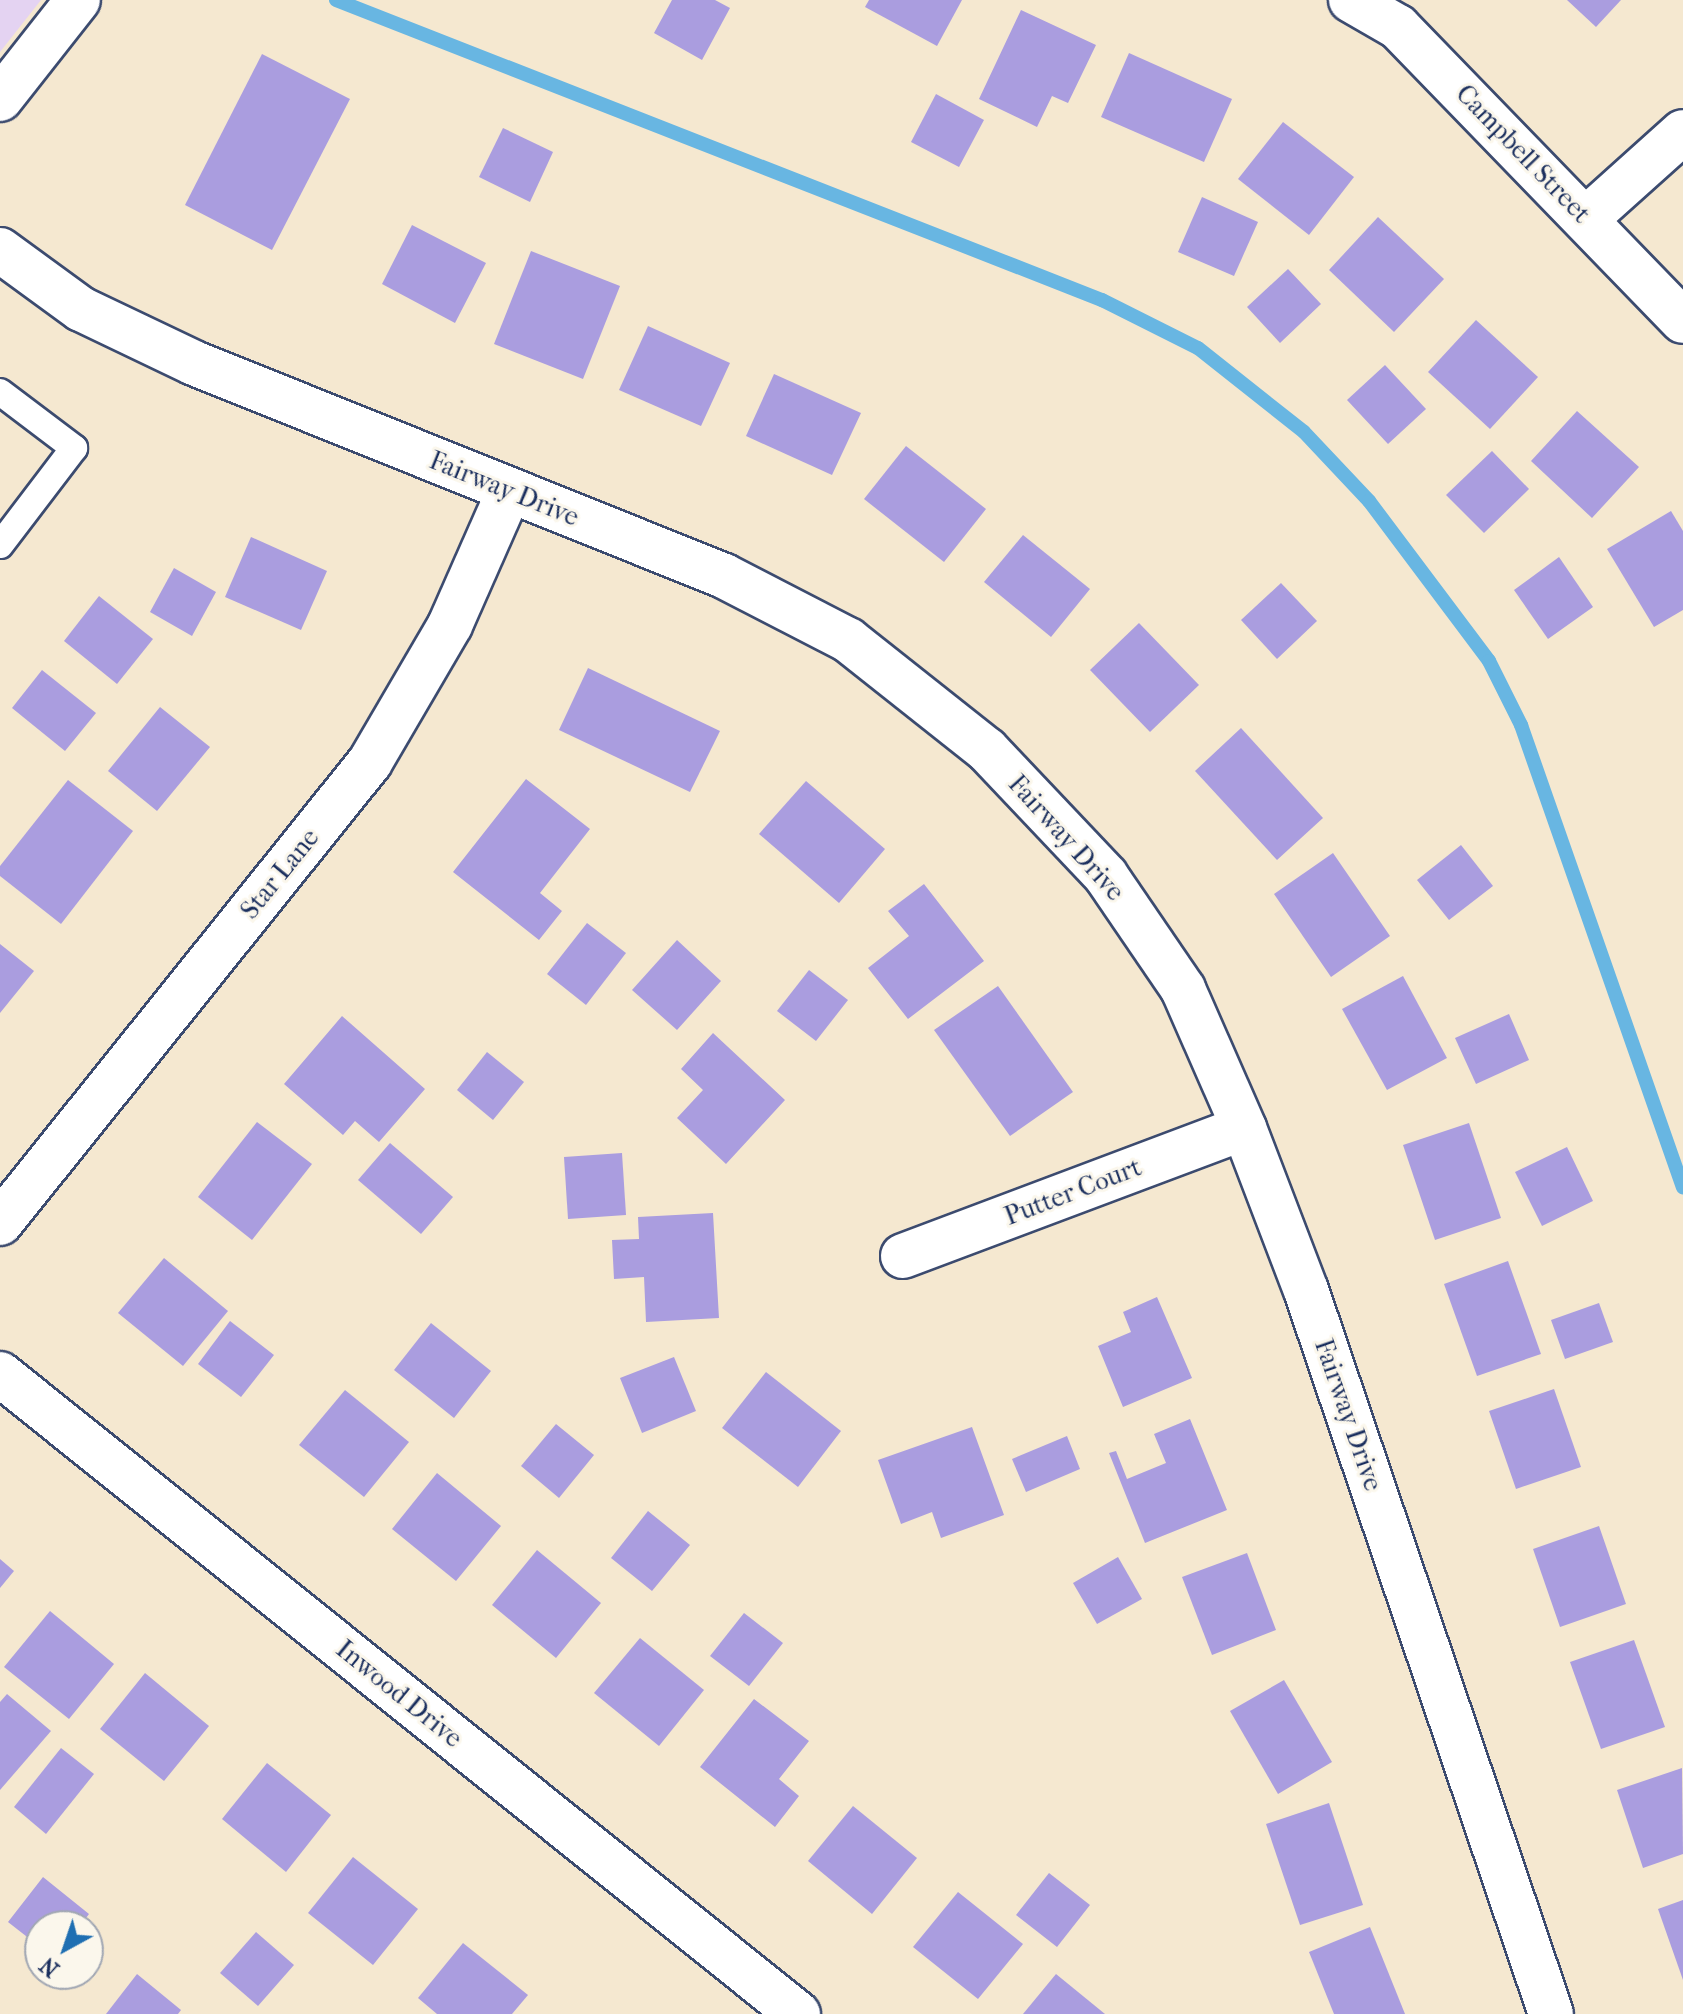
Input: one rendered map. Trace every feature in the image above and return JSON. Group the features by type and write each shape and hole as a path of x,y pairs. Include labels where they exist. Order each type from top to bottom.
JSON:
{"street":[{"path":"0,99 78,0"},
{"name":"Campbell Street","path":"1351,0 1398,27 1683,321"},
{"path":"1586,219 1683,132"},
{"name":"Fairway Drive","path":"0,250 109,323 509,491 724,576 848,640 987,750 1106,876 1183,989 1244,1128 1311,1305 1551,2014"},
{"name":"Star Lane","path":"0,1223 370,762 450,625 509,491"},
{"name":"Putter Court","path":"903,1256 1244,1128"},
{"name":"Inwood Drive","path":"0,1374 798,2014"}],"lane":[{"path":"0,392 74,448 0,545"}],"shaded area":[{"path":"0,0 41,0 0,52"}],"building":[{"path":"672,0 715,0 730,8 702,60 654,33"},
{"path":"869,0 962,0 937,46 865,7"},
{"path":"1567,0 1621,0 1596,27"},
{"path":"1021,10 1096,45 1068,103 1052,96 1037,127 979,99"},
{"path":"1129,53 1232,99 1204,162 1101,117"},
{"path":"262,54 350,99 272,250 185,205"},
{"path":"936,94 984,120 959,167 911,142"},
{"path":"1283,122 1354,177 1309,235 1238,179"},
{"path":"503,128 553,152 530,202 479,177"},
{"path":"1202,197 1258,222 1234,276 1178,252"},
{"path":"1378,217 1444,279 1394,332 1329,270"},
{"path":"412,225 486,263 455,323 382,284"},
{"path":"531,251 620,286 583,379 494,344"},
{"path":"1288,269 1321,304 1280,343 1247,307"},
{"path":"1476,320 1538,377 1490,429 1428,372"},
{"path":"648,326 730,363 701,426 619,390"},
{"path":"1385,365 1426,409 1388,444 1347,400"},
{"path":"774,374 861,413 832,475 746,436"},
{"path":"1577,411 1639,467 1592,518 1531,461"},
{"path":"906,446 986,509 944,562 864,499"},
{"path":"1492,451 1529,489 1484,533 1446,495"},
{"path":"1671,511 1683,531 1683,610 1654,627 1607,549"},
{"path":"1023,535 1090,589 1051,637 984,582"},
{"path":"251,537 327,571 301,630 225,597"},
{"path":"1559,557 1593,607 1548,639 1514,590"},
{"path":"174,568 216,592 192,636 150,612"},
{"path":"1281,583 1317,621 1277,659 1241,620"},
{"path":"99,596 153,639 117,684 64,641"},
{"path":"1139,623 1199,685 1150,732 1090,670"},
{"path":"588,668 720,731 690,792 559,730"},
{"path":"42,670 96,713 65,751 12,708"},
{"path":"160,707 210,747 157,811 108,771"},
{"path":"1241,728 1323,818 1277,860 1195,771"},
{"path":"526,779 590,829 540,893 562,911 539,940 453,872"},
{"path":"68,780 133,831 61,924 0,876 0,866"},
{"path":"806,781 885,849 839,903 759,834"},
{"path":"1461,845 1493,886 1449,920 1417,880"},
{"path":"1333,853 1390,936 1331,977 1274,894"},
{"path":"924,884 984,961 908,1019 868,968 909,936 888,911"},
{"path":"587,923 626,953 586,1005 547,974"},
{"path":"677,940 721,981 677,1030 632,990"},
{"path":"0,944 34,971 0,1013"},
{"path":"809,970 848,1000 816,1041 777,1011"},
{"path":"1403,976 1447,1058 1387,1090 1342,1009"},
{"path":"998,986 1073,1092 1010,1136 934,1030"},
{"path":"1509,1014 1529,1060 1476,1084 1455,1038"},
{"path":"342,1016 425,1089 379,1142 355,1121 343,1135 284,1084"},
{"path":"713,1033 785,1100 726,1164 677,1118 703,1090 681,1069"},
{"path":"487,1052 524,1082 493,1120 457,1090"},
{"path":"257,1122 312,1164 252,1240 198,1197"},
{"path":"1469,1123 1501,1218 1435,1240 1403,1145"},
{"path":"390,1143 453,1197 421,1234 358,1180"},
{"path":"1567,1147 1593,1201 1542,1226 1515,1172"},
{"path":"622,1153 626,1215 568,1219 564,1157"},
{"path":"713,1213 719,1318 646,1322 644,1277 614,1279 612,1240 639,1239 638,1217"},
{"path":"164,1258 228,1311 183,1366 118,1313"},
{"path":"1508,1261 1541,1354 1477,1376 1444,1284"},
{"path":"1157,1297 1192,1378 1123,1407 1098,1346 1131,1332 1123,1312"},
{"path":"1599,1303 1613,1342 1565,1359 1551,1320"},
{"path":"230,1321 274,1355 241,1397 198,1364"},
{"path":"431,1323 491,1371 454,1418 394,1370"},
{"path":"674,1357 696,1411 642,1433 620,1378"},
{"path":"766,1372 841,1431 798,1487 722,1428"},
{"path":"1554,1389 1581,1467 1516,1489 1489,1411"},
{"path":"345,1390 409,1442 364,1497 299,1445"},
{"path":"1190,1419 1227,1510 1145,1543 1109,1453 1116,1451 1127,1479 1166,1463 1154,1434"},
{"path":"556,1424 594,1455 559,1498 521,1466"},
{"path":"972,1427 1004,1515 941,1538 932,1512 901,1524 878,1460"},
{"path":"1067,1436 1080,1469 1026,1492 1012,1459"},
{"path":"437,1473 501,1526 456,1581 392,1529"},
{"path":"648,1511 690,1545 652,1591 611,1558"},
{"path":"1599,1526 1626,1604 1560,1627 1533,1549"},
{"path":"537,1550 601,1603 556,1658 492,1605"},
{"path":"1247,1553 1276,1630 1212,1655 1182,1577"},
{"path":"1118,1557 1142,1599 1097,1624 1073,1583"},
{"path":"0,1559 14,1571 0,1588"},
{"path":"50,1611 114,1664 69,1719 4,1667"},
{"path":"744,1613 783,1643 749,1686 710,1656"},
{"path":"640,1638 704,1690 659,1746 594,1693"},
{"path":"1634,1640 1665,1727 1601,1749 1570,1662"},
{"path":"145,1673 209,1726 164,1781 100,1729"},
{"path":"1284,1680 1332,1762 1278,1794 1230,1711"},
{"path":"7,1694 51,1731 0,1790 0,1702"},
{"path":"754,1699 809,1741 779,1779 799,1796 775,1827 700,1767"},
{"path":"61,1748 94,1774 46,1834 14,1807"},
{"path":"267,1763 331,1815 286,1872 222,1819"},
{"path":"1682,1768 1683,1854 1643,1868 1617,1790"},
{"path":"1329,1803 1363,1905 1300,1925 1266,1824"},
{"path":"853,1806 917,1858 872,1914 808,1861"},
{"path":"353,1857 418,1909 373,1965 308,1913"},
{"path":"1049,1873 1090,1905 1057,1947 1016,1915"},
{"path":"43,1877 84,1910 24,1910 24,1934 8,1922"},
{"path":"958,1892 1023,1944 978,1999 913,1947"},
{"path":"1683,1900 1683,1980 1658,1909"},
{"path":"1370,1927 1405,2014 1334,2014 1309,1952"},
{"path":"256,1932 294,1965 258,2006 220,1973"},
{"path":"463,1943 528,1995 512,2014 437,2014 418,1998"},
{"path":"137,1974 181,2010 178,2014 106,2014"},
{"path":"1056,1974 1105,2014 1023,2014"}],"waterway":[{"path":"336,0 1102,300 1198,348 1304,432 1369,501 1489,661 1521,725 1683,1187"}]}
